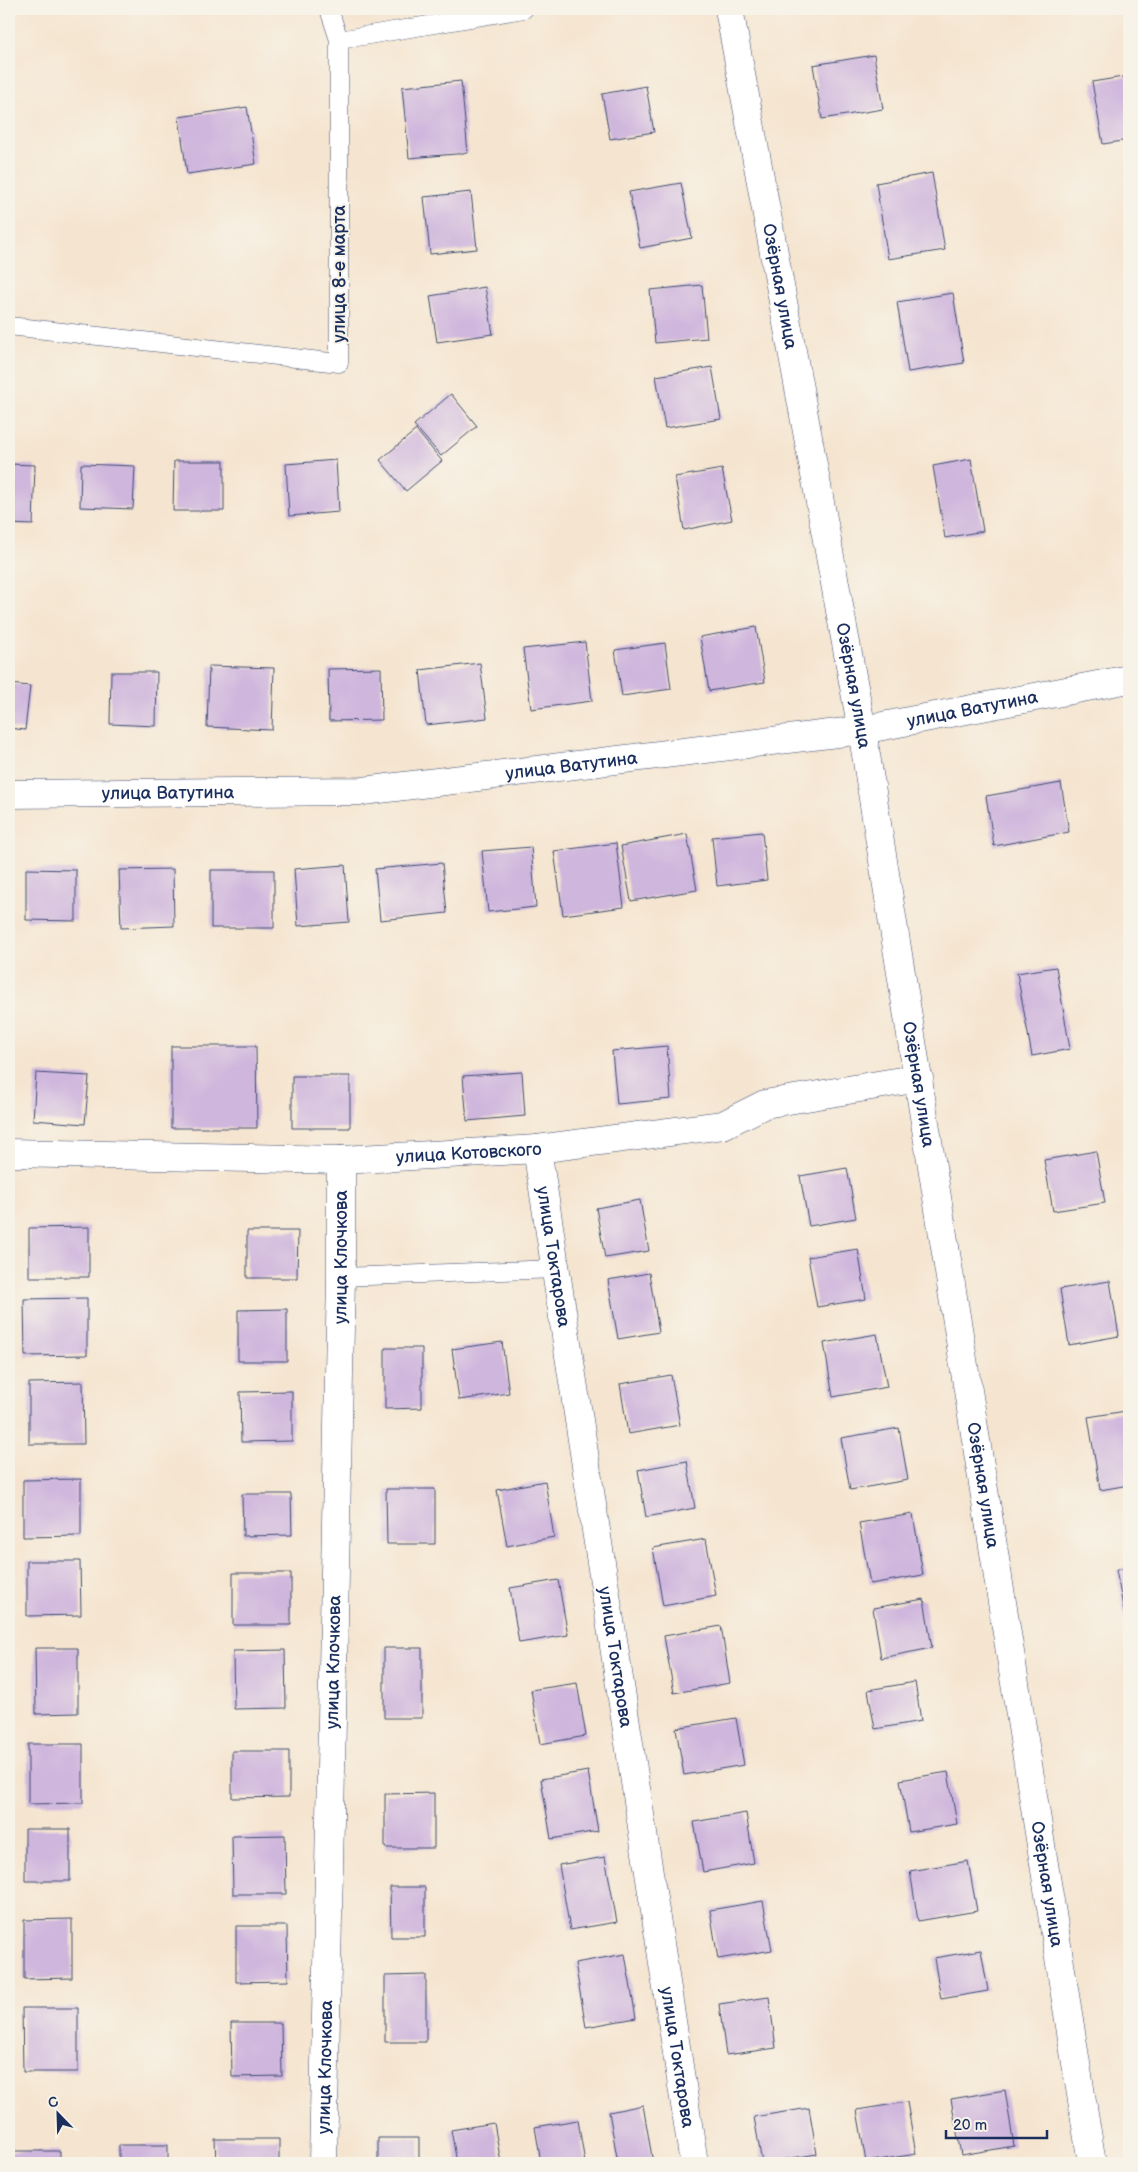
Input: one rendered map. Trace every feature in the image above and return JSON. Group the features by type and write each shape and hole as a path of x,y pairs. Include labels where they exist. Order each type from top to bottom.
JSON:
{"street":[{"name":"Озёрная улица","path":"730,9 862,730 1092,2163"},
{"name":"улица Ватутина","path":"9,794 363,791 862,730 1129,679"},
{"name":"улица Котовского","path":"9,1153 341,1160 537,1149 723,1125 765,1104 919,1078"},
{"name":"улица Токтарова","path":"537,1149 694,2163"},
{"name":"улица Клочкова","path":"323,2163 341,1277 341,1160"}],"lane":[{"path":"329,9 339,40 524,9"},
{"name":"улица 8-е марта","path":"9,326 339,363 339,40"},
{"path":"341,1277 557,1269"}],"building":[{"path":"874,55 883,109 822,119 813,65"},
{"path":"1129,76 1129,140 1103,144 1092,82"},
{"path":"461,81 468,153 409,158 402,87"},
{"path":"646,86 654,132 610,139 602,94"},
{"path":"247,107 256,164 187,174 179,117"},
{"path":"932,173 945,250 888,259 876,183"},
{"path":"681,183 692,238 640,248 629,192"},
{"path":"471,192 477,249 430,254 424,197"},
{"path":"702,285 707,338 655,343 650,290"},
{"path":"485,287 493,334 437,342 430,296"},
{"path":"953,293 964,363 908,372 897,302"},
{"path":"712,367 721,419 665,428 656,376"},
{"path":"451,394 477,426 441,456 414,425"},
{"path":"416,430 442,461 406,491 380,460"},
{"path":"971,459 983,531 945,538 933,466"},
{"path":"336,460 339,512 289,516 286,464"},
{"path":"174,461 224,461 224,511 173,511"},
{"path":"9,464 35,465 33,525 9,524"},
{"path":"81,464 135,466 133,509 80,507"},
{"path":"722,469 732,520 684,530 675,477"},
{"path":"756,627 765,682 709,691 700,637"},
{"path":"585,642 592,701 531,709 523,649"},
{"path":"665,643 671,689 622,696 615,650"},
{"path":"480,663 487,718 426,725 420,670"},
{"path":"209,666 274,668 272,730 207,727"},
{"path":"381,668 382,720 329,721 328,669"},
{"path":"111,672 157,672 156,726 110,724"},
{"path":"9,684 30,686 25,730 9,728"},
{"path":"1061,783 1069,832 994,846 986,796"},
{"path":"762,832 767,880 717,886 712,837"},
{"path":"687,834 697,890 631,901 621,846"},
{"path":"616,843 624,907 563,915 554,851"},
{"path":"531,847 536,907 488,912 482,851"},
{"path":"442,863 447,913 380,920 375,869"},
{"path":"345,865 349,922 298,926 294,869"},
{"path":"26,869 76,870 76,921 26,920"},
{"path":"173,869 174,926 121,928 119,870"},
{"path":"211,870 274,870 274,928 211,928"},
{"path":"1056,967 1070,1049 1032,1056 1017,973"},
{"path":"171,1046 256,1046 257,1128 171,1128"},
{"path":"667,1046 671,1099 617,1104 612,1051"},
{"path":"522,1072 525,1116 467,1121 463,1076"},
{"path":"36,1073 89,1076 85,1124 33,1120"},
{"path":"292,1076 350,1076 350,1128 292,1128"},
{"path":"1096,1151 1105,1203 1053,1211 1044,1160"},
{"path":"847,1168 856,1218 809,1226 800,1176"},
{"path":"640,1200 649,1251 605,1258 596,1208"},
{"path":"89,1227 89,1277 29,1277 29,1228"},
{"path":"247,1231 298,1231 297,1278 247,1278"},
{"path":"858,1249 866,1299 817,1307 808,1257"},
{"path":"649,1273 659,1332 618,1339 608,1280"},
{"path":"1110,1281 1119,1336 1069,1345 1060,1289"},
{"path":"87,1298 87,1355 25,1356 24,1299"},
{"path":"287,1309 287,1361 238,1361 238,1310"},
{"path":"877,1334 887,1387 833,1397 824,1343"},
{"path":"502,1342 509,1393 459,1400 452,1349"},
{"path":"385,1348 422,1348 422,1408 385,1409"},
{"path":"671,1375 680,1425 628,1434 620,1384"},
{"path":"83,1382 84,1444 29,1444 29,1383"},
{"path":"292,1391 292,1441 241,1442 240,1392"},
{"path":"1126,1411 1129,1428 1129,1485 1100,1490 1088,1417"},
{"path":"899,1428 908,1480 850,1490 841,1438"},
{"path":"687,1461 695,1508 646,1517 638,1470"},
{"path":"81,1479 81,1536 23,1537 23,1480"},
{"path":"545,1481 554,1537 507,1546 497,1490"},
{"path":"386,1489 435,1489 435,1544 387,1544"},
{"path":"242,1494 291,1494 292,1535 243,1536"},
{"path":"913,1514 923,1575 870,1584 859,1523"},
{"path":"706,1539 716,1596 663,1606 653,1548"},
{"path":"27,1561 80,1561 81,1615 27,1616"},
{"path":"1129,1567 1129,1616 1125,1617 1116,1570"},
{"path":"233,1573 291,1573 291,1625 233,1625"},
{"path":"558,1580 568,1635 519,1643 510,1588"},
{"path":"924,1599 932,1648 881,1658 873,1608"},
{"path":"721,1626 730,1683 674,1693 664,1636"},
{"path":"35,1648 78,1648 78,1713 36,1714"},
{"path":"384,1648 422,1648 422,1718 384,1718"},
{"path":"285,1650 286,1708 234,1709 233,1651"},
{"path":"915,1682 921,1721 875,1729 868,1690"},
{"path":"577,1683 586,1736 540,1744 531,1690"},
{"path":"736,1718 744,1765 684,1775 676,1728"},
{"path":"28,1744 83,1744 83,1803 28,1804"},
{"path":"232,1751 289,1751 289,1797 232,1798"},
{"path":"588,1771 598,1831 551,1839 541,1779"},
{"path":"948,1772 957,1824 909,1832 900,1780"},
{"path":"434,1793 434,1848 385,1848 385,1794"},
{"path":"746,1813 754,1863 703,1872 694,1822"},
{"path":"25,1829 70,1829 70,1881 25,1881"},
{"path":"285,1835 286,1894 233,1894 232,1836"},
{"path":"605,1857 617,1922 570,1930 559,1865"},
{"path":"968,1861 977,1911 918,1921 910,1871"},
{"path":"390,1887 425,1887 425,1937 391,1937"},
{"path":"763,1901 772,1950 718,1959 710,1910"},
{"path":"72,1919 72,1978 24,1979 24,1920"},
{"path":"236,1926 287,1926 288,1981 236,1982"},
{"path":"981,1950 988,1991 941,1999 934,1958"},
{"path":"625,1954 636,2018 586,2027 575,1963"},
{"path":"426,1975 426,2042 385,2042 385,1976"},
{"path":"769,1997 776,2048 726,2055 719,2004"},
{"path":"22,2008 78,2008 78,2072 23,2072"},
{"path":"231,2023 281,2023 282,2076 232,2077"},
{"path":"1005,2090 1014,2146 961,2155 951,2099"},
{"path":"907,2102 916,2154 866,2162 857,2110"},
{"path":"643,2105 653,2163 618,2163 609,2112"},
{"path":"809,2108 817,2154 762,2163 754,2117"},
{"path":"578,2120 585,2163 541,2163 535,2127"},
{"path":"494,2123 501,2163 457,2163 451,2130"},
{"path":"378,2138 419,2138 419,2163 378,2163"},
{"path":"215,2139 279,2139 279,2163 216,2163"},
{"path":"119,2145 168,2145 168,2163 119,2163"},
{"path":"9,2151 60,2151 60,2163 9,2163"}]}
